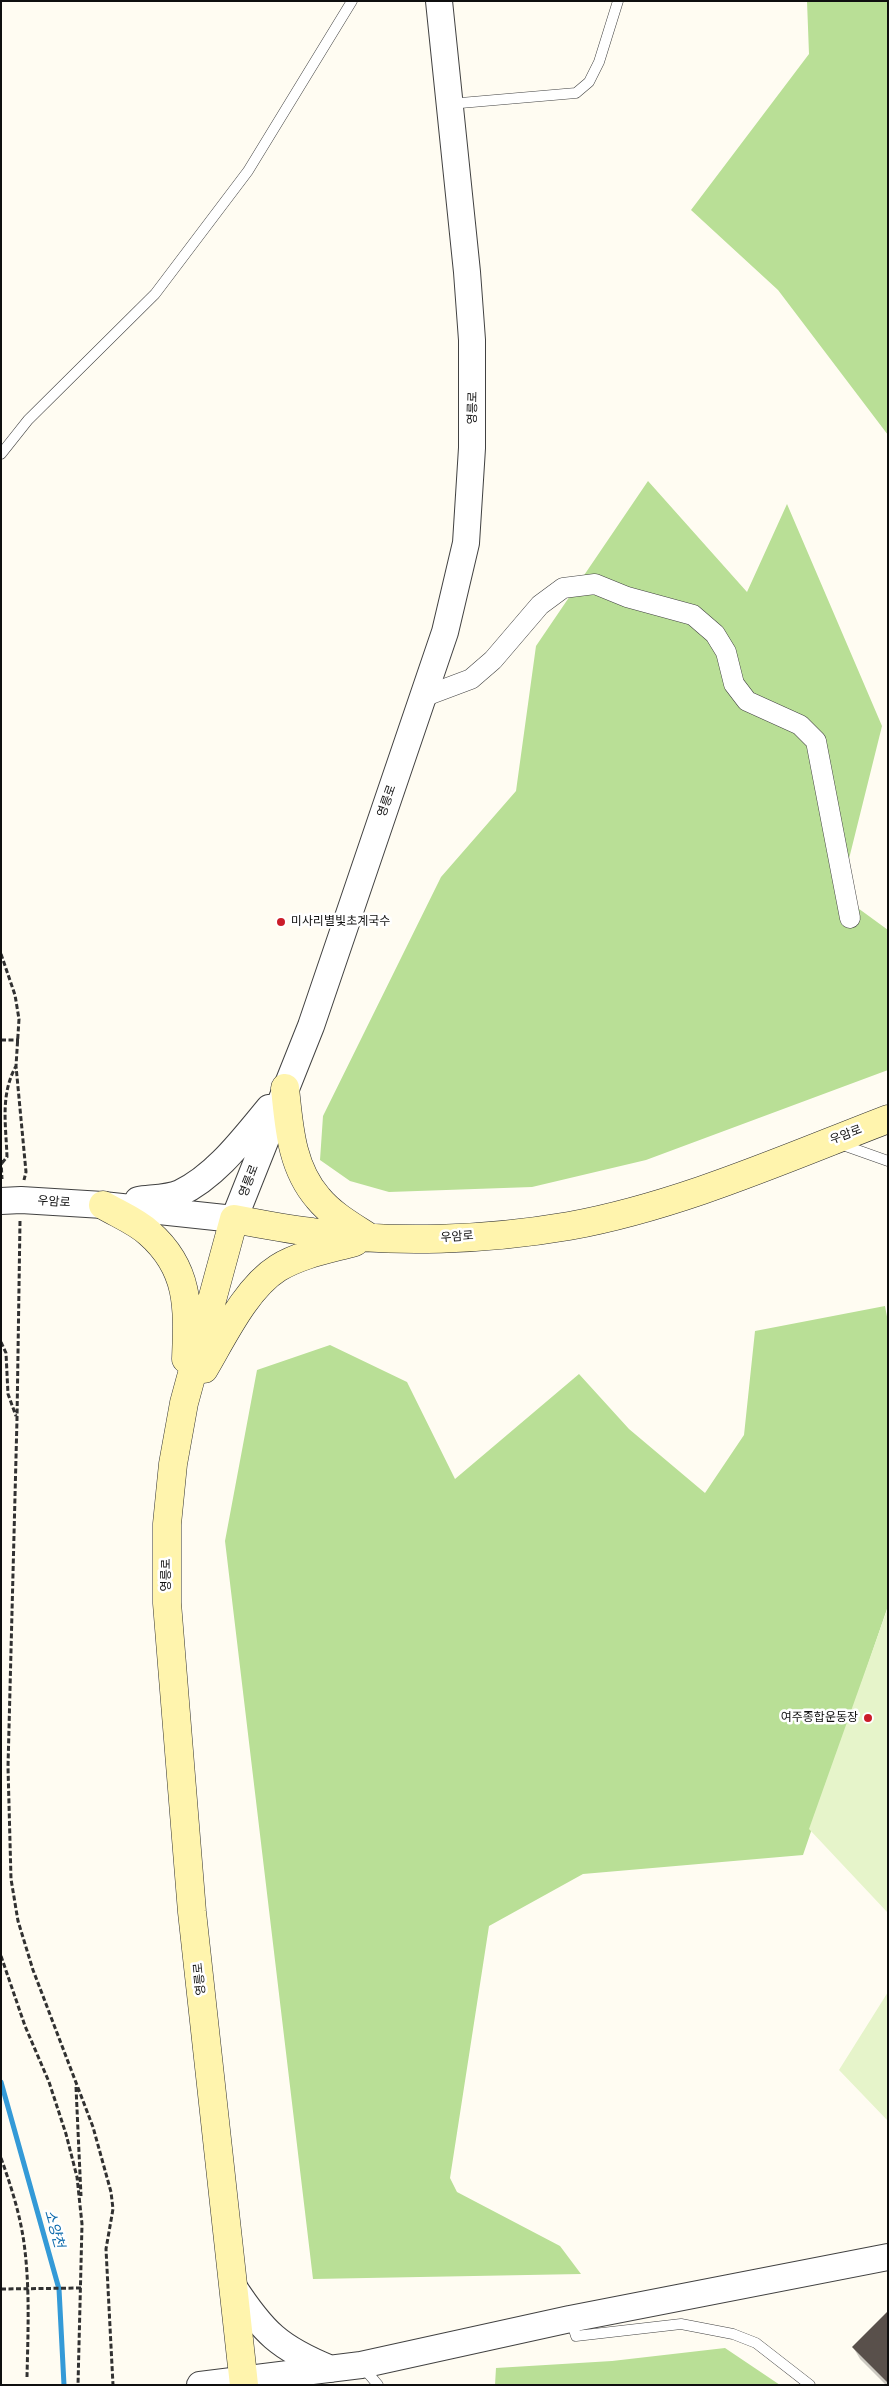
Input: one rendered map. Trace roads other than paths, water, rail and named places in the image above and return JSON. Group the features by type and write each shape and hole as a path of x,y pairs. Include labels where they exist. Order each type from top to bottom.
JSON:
{"main road":[{"path":"285,1088 291,1142 302,1174 317,1198 338,1217 371,1238"},
{"name":"우암로","path":"234,1219 313,1233 371,1238 435,1238 501,1234 568,1226 637,1210 701,1190 888,1119"},
{"path":"103,1205 148,1232 170,1254 183,1281 188,1328 184,1403"},
{"name":"영릉로","path":"234,1219 184,1403 173,1464 167,1524 167,1603 192,1912 244,2383"},
{"path":"184,1403 236,1314 258,1287 278,1268 306,1256 371,1238"}],"street":[{"name":"영릉로","path":"234,1219 311,1026 445,632 466,543 474,392 470,311 439,1"},
{"path":"423,696 471,679 493,660 540,605 562,588 595,584 693,616 715,634 726,652 734,684 747,701 800,725 816,741 850,918"},
{"path":"103,1205 179,1194 214,1169 240,1144 285,1088"},
{"name":"우암로","path":"8,1197 234,1219"},
{"path":"200,2385 244,2383 361,2365 570,2319 888,2257"},
{"path":"233,2286 255,2319 276,2340 300,2356 332,2369"}],"lane":[{"path":"1,454 28,420 155,294 248,171 352,1"},
{"path":"448,104 576,93 590,82 599,62 618,1"},
{"path":"832,1140 888,1161"},
{"path":"570,2319 576,2336 681,2324 733,2334 756,2343 810,2385"},
{"path":"361,2365 378,2385"}],"waterway":[{"name":"소양천","path":"1,2082 59,2289 64,2385"}],"place":[{"name":"미사리별빛초계국수","path":"281,922"},
{"name":"여주종합운동장","path":"868,1718"}]}
